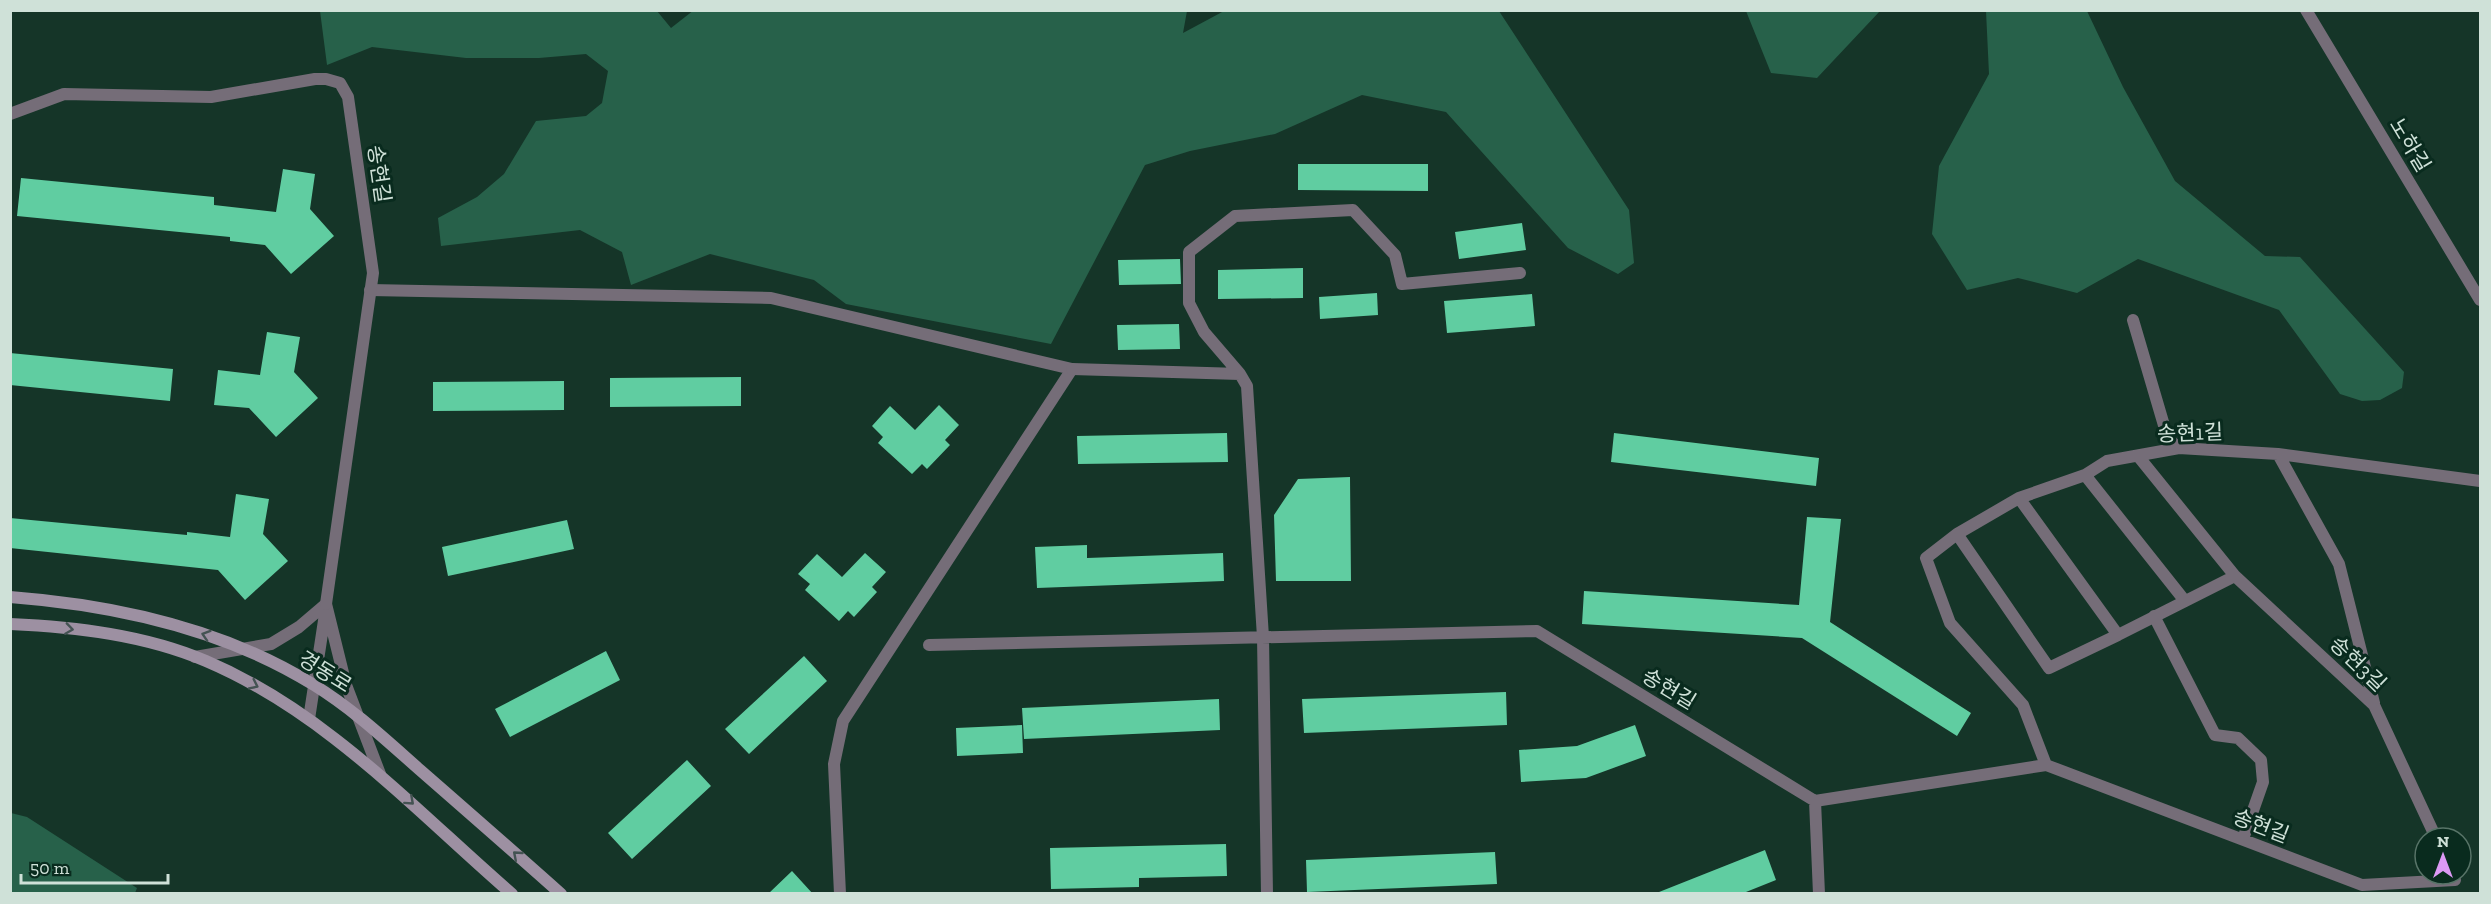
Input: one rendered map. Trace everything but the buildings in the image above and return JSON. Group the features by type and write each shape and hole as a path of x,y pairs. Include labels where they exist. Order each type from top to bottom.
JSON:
{"street":[{"name":"노하길","path":"2306,10 2481,300"},
{"name":"송현길","path":"10,114 64,94 211,97 315,79 340,83 348,97 373,273 309,719"},
{"path":"1268,894 1263,637 1247,386 1240,374 1204,332 1189,303 1189,252 1235,216 1353,210 1395,255 1402,284 1520,273"},
{"path":"370,290 771,298 1072,369 1240,374"},
{"path":"2133,320 2168,439 2179,448"},
{"path":"840,894 834,764 843,721 1072,369"},
{"name":"송현1길","path":"2046,765 2023,705 1950,623 1926,558 1957,534 2019,498 2085,475 2107,461 2179,448 2278,454 2481,481"},
{"path":"2278,454 2339,564 2374,705"},
{"name":"송현3길","path":"2138,456 2235,576 2374,705 2430,826"},
{"path":"2085,475 2185,601"},
{"path":"2019,498 2118,635"},
{"path":"1957,534 2049,668 2235,576"},
{"name":"경동로","path":"10,597 112,609 172,624 245,648 315,685 360,717 561,894"},
{"path":"195,657 271,644 299,627 326,604 337,656 380,774"},
{"path":"2154,616 2215,735 2238,738 2261,760 2263,782 2243,839"},
{"path":"10,624 47,626 128,637 195,657 265,690 309,719 380,774 512,894"},
{"name":"송현길","path":"929,645 1537,631 1815,801 2046,765 2362,885 2413,881"},
{"path":"1815,801 1819,894"}],"green space":[{"path":"694,10 1187,11 1183,33 1224,11 1499,11 1629,210 1634,263 1618,274 1568,248 1446,112 1362,95 1275,134 1190,151 1145,165 1051,344 846,304 814,280 710,254 631,285 622,252 580,230 441,246 438,218 477,197 504,174 536,121 586,116 602,103 608,71 586,54 539,58 466,58 372,47 327,65 320,11 657,11 671,28"},
{"path":"1746,11 1880,11 1817,78 1771,73"},
{"path":"1986,11 2087,11 2123,87 2175,181 2265,256 2300,257 2404,372 2402,388 2380,400 2362,401 2340,394 2279,310 2138,259 2077,293 2018,278 1967,290 1932,234 1939,166 1989,74"},
{"path":"11,813 27,817 137,888 135,893 11,893"}]}
